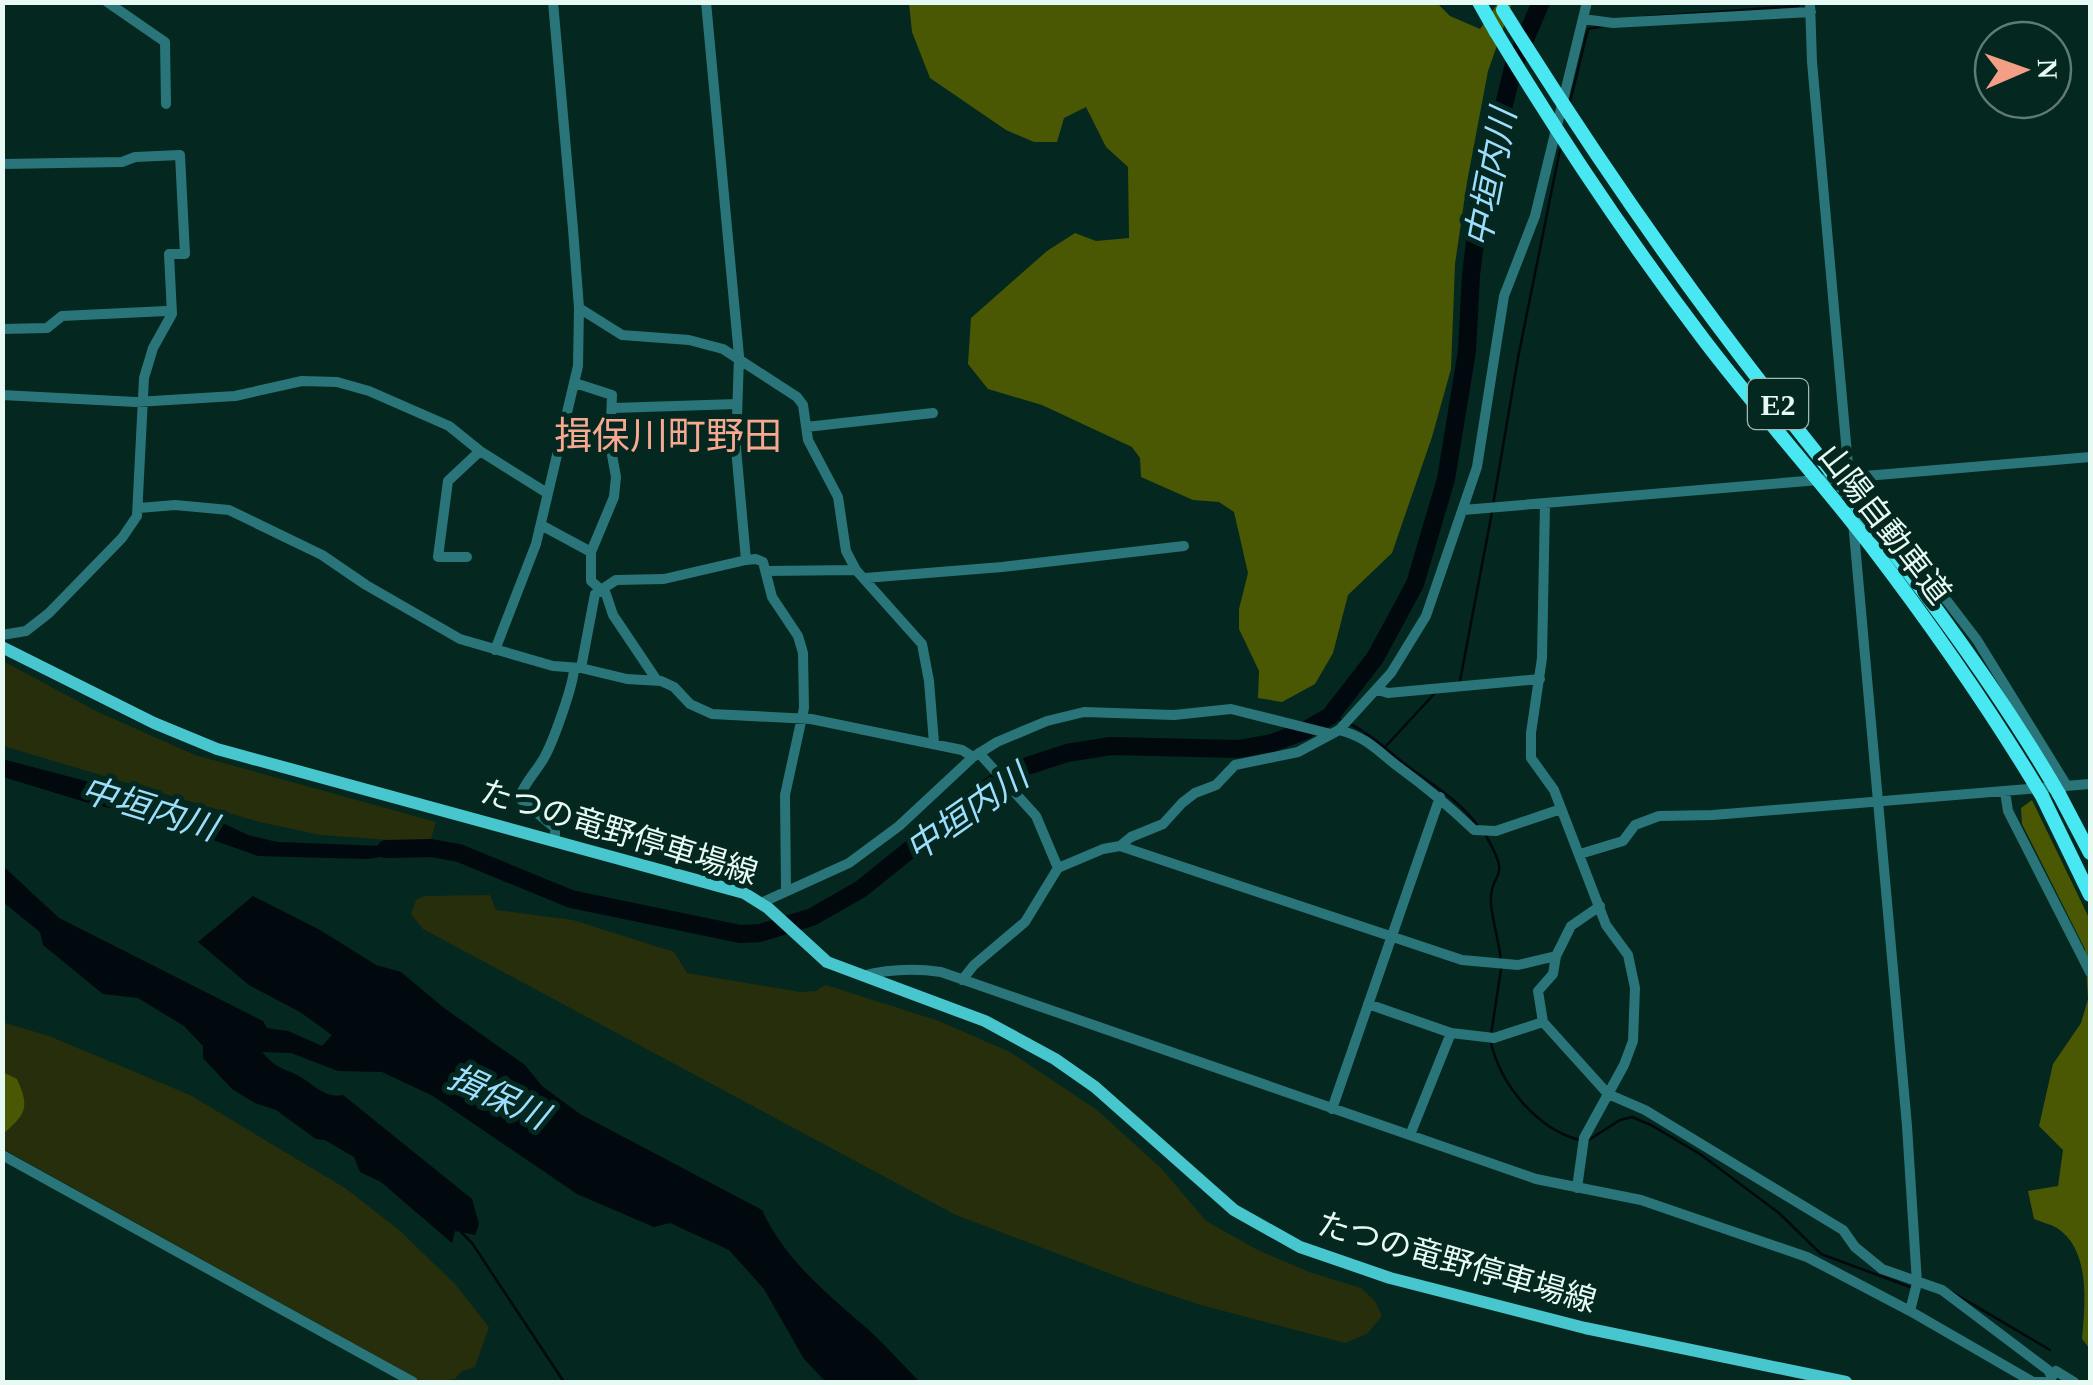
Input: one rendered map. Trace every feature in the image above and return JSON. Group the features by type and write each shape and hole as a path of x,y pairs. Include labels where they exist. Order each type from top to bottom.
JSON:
{"highway":[{"name":"山陽自動車道","path":"1479,2 1546,116 1642,255 1704,340 1870,544 1977,693 2042,796 2090,895"},
{"name":"山陽自動車道","path":"1501,6 1656,243 1937,607 2063,790 2090,853"}],"main road":[{"name":"たつの竜野停車場線","path":"2,647 154,723 217,749 708,880 744,893 765,905 827,962 929,998 1023,1039 1094,1087 1234,1210 1300,1248 1390,1278 1585,1328 1846,1382"}],"street":[{"path":"107,2 165,42 166,104"},
{"path":"495,650 524,580 541,525 575,383 579,308 552,2"},
{"path":"706,2 739,356 736,448 746,560"},
{"path":"1120,846 1131,836 1163,824 1182,803 1216,785 1235,765 1298,752 1332,732 1378,690 1426,616 1484,442 1504,296 1536,216 1587,2"},
{"path":"1583,19 1613,22 1810,7 1855,477 1852,510 1905,1107 1917,1283 1910,1311"},
{"path":"2,164 122,162 135,157 180,155 185,254 170,254 172,314 147,363 139,508 122,538 49,613 26,631 2,635"},
{"path":"579,308 622,334 704,343 739,356 797,396 803,405 814,454 838,498 846,551 922,644 930,681 934,744"},
{"path":"2,329 47,328 62,316 166,311 172,314"},
{"path":"2,394 143,402 235,396 302,381 337,382 420,411 449,426 480,451 547,493"},
{"path":"575,383 612,395 614,497 591,552 591,581 656,679"},
{"path":"612,408 737,404"},
{"path":"806,426 934,413"},
{"path":"467,557 438,557 440,532 448,481 480,451"},
{"path":"1463,510 2090,457"},
{"path":"1855,477 1977,640 2040,738 2063,790"},
{"path":"1852,510 1870,500"},
{"path":"1545,504 1540,679 1531,758 1545,774 1562,809 1606,924 1628,954 1635,988 1633,1040 1584,1141 1577,1188"},
{"path":"139,508 197,506 240,514 322,555 445,632 495,650 627,680 656,679 674,687 690,704 712,714 803,718 978,756 1019,795 1048,838 1058,868"},
{"path":"541,525 591,552"},
{"path":"766,571 861,574 1002,567 1184,546"},
{"path":"555,840 555,828 519,798 524,784 544,758 572,687 595,594 616,580 664,579 746,560 763,562 772,597 798,636 804,653 803,718 792,752 785,796 786,890"},
{"path":"1378,690 1388,693 1540,679"},
{"path":"765,905 786,890 834,871 870,850 978,756 1047,720 1084,712 1174,715 1231,709 1358,735 1484,831 1562,809"},
{"path":"2040,738 2008,791 2008,811 2090,972"},
{"path":"1580,854 1623,841 1635,824 1659,816 2063,790 2090,784"},
{"path":"1332,1109 1440,797"},
{"path":"962,980 1025,922 1058,868 1120,846 1462,960 1501,964 1556,956"},
{"path":"1600,906 1571,926 1556,956 1553,974 1538,991 1544,1022 1608,1094 1644,1110 1843,1230 1855,1247 1882,1270 1942,1290 2048,1370 2047,1381"},
{"path":"861,976 916,968 962,980 1536,1180 1641,1200 1806,1257 2033,1382 2047,1381 2056,1372 2074,1382"},
{"path":"1368,1004 1451,1033 1491,1038 1544,1022"},
{"path":"1410,1135 1451,1033"},
{"path":"2,1155 413,1382"}],"green space":[{"path":"1436,2 1450,16 1480,29 1498,3 1512,3 1488,71 1467,182 1455,264 1451,369 1392,553 1348,595 1333,653 1315,684 1282,702 1258,698 1259,671 1239,629 1239,609 1248,573 1234,512 1219,502 1193,500 1141,477 1140,458 1132,447 1042,405 988,389 968,364 971,318 1047,251 1075,233 1096,241 1129,238 1128,167 1106,147 1086,107 1064,118 1057,142 1034,142 1006,130 930,78 912,32 909,3"},
{"path":"3,661 96,711 195,755 436,822 430,843 321,835 259,822 3,746"},
{"path":"2032,800 2090,920 2090,1349 2082,1339 2083,1279 2076,1250 2057,1228 2034,1219 2028,1191 2058,1186 2063,1150 2039,1126 2053,1064 2081,1023 2088,999 2085,949 2022,824 2021,808"},
{"path":"490,895 496,910 573,920 674,952 687,973 800,992 826,985 939,1021 1010,1052 1097,1110 1162,1169 1206,1221 1309,1272 1361,1288 1375,1301 1382,1316 1367,1334 1345,1343 1137,1284 956,1215 423,929 411,914 416,900 424,896"},
{"path":"2,1022 49,1036 190,1095 345,1188 399,1230 455,1284 489,1327 475,1367 462,1371 455,1379 423,1382 3,1149"},
{"path":"3,1072 17,1079 24,1110 3,1134"}],"water":[{"path":"2,759 208,816 248,835 277,842 410,847 409,852 368,859 258,856 213,840 186,823 95,805 3,777"},
{"name":"揖保川","path":"3,866 59,918 263,1021 267,1028 288,1031 322,1046 332,1035 300,1012 249,985 198,942 253,896 320,930 376,965 401,972 525,1065 542,1086 580,1114 762,1210 796,1262 920,1382 826,1382 804,1359 764,1289 729,1250 670,1223 654,1227 577,1194 433,1096 382,1072 338,1071 291,1053 262,1052 324,1093 343,1095 472,1199 479,1224 475,1235 455,1231 452,1243 381,1182 360,1172 354,1157 316,1139 276,1110 232,1089 203,1058 203,1046 184,1026 138,998 103,994 43,945 40,932 3,902"}],"waterway":[{"name":"中垣内川","path":"386,849 431,848 459,853 571,899 740,934 760,933 812,917 861,889 985,789 1018,769 1067,753 1111,746 1238,749 1272,743 1330,716 1375,658 1415,584 1446,479 1467,351 1480,202 1513,68 1541,2"},
{"path":"1646,17 1798,6 1801,2"},
{"path":"1570,102 1588,29 1604,26"},
{"path":"1493,505 1560,149"},
{"path":"1460,681 1492,512"},
{"path":"1386,746 1435,693"},
{"path":"1330,716 1341,720"},
{"path":"1348,723 1444,793 1478,826"},
{"path":"1486,836 1499,869 1491,904 1501,961"},
{"path":"1491,1035 1501,969"},
{"path":"1491,1043 1503,1074 1523,1103 1549,1126 1579,1140"},
{"path":"1587,1141 1620,1120 1632,1117 1651,1125 1700,1154 1779,1213 1821,1254 1910,1287"},
{"path":"461,1232 564,1382"},
{"path":"1952,1292 2050,1350"}],"district":[{"name":"揖保川町野田","path":"668,436"}]}
